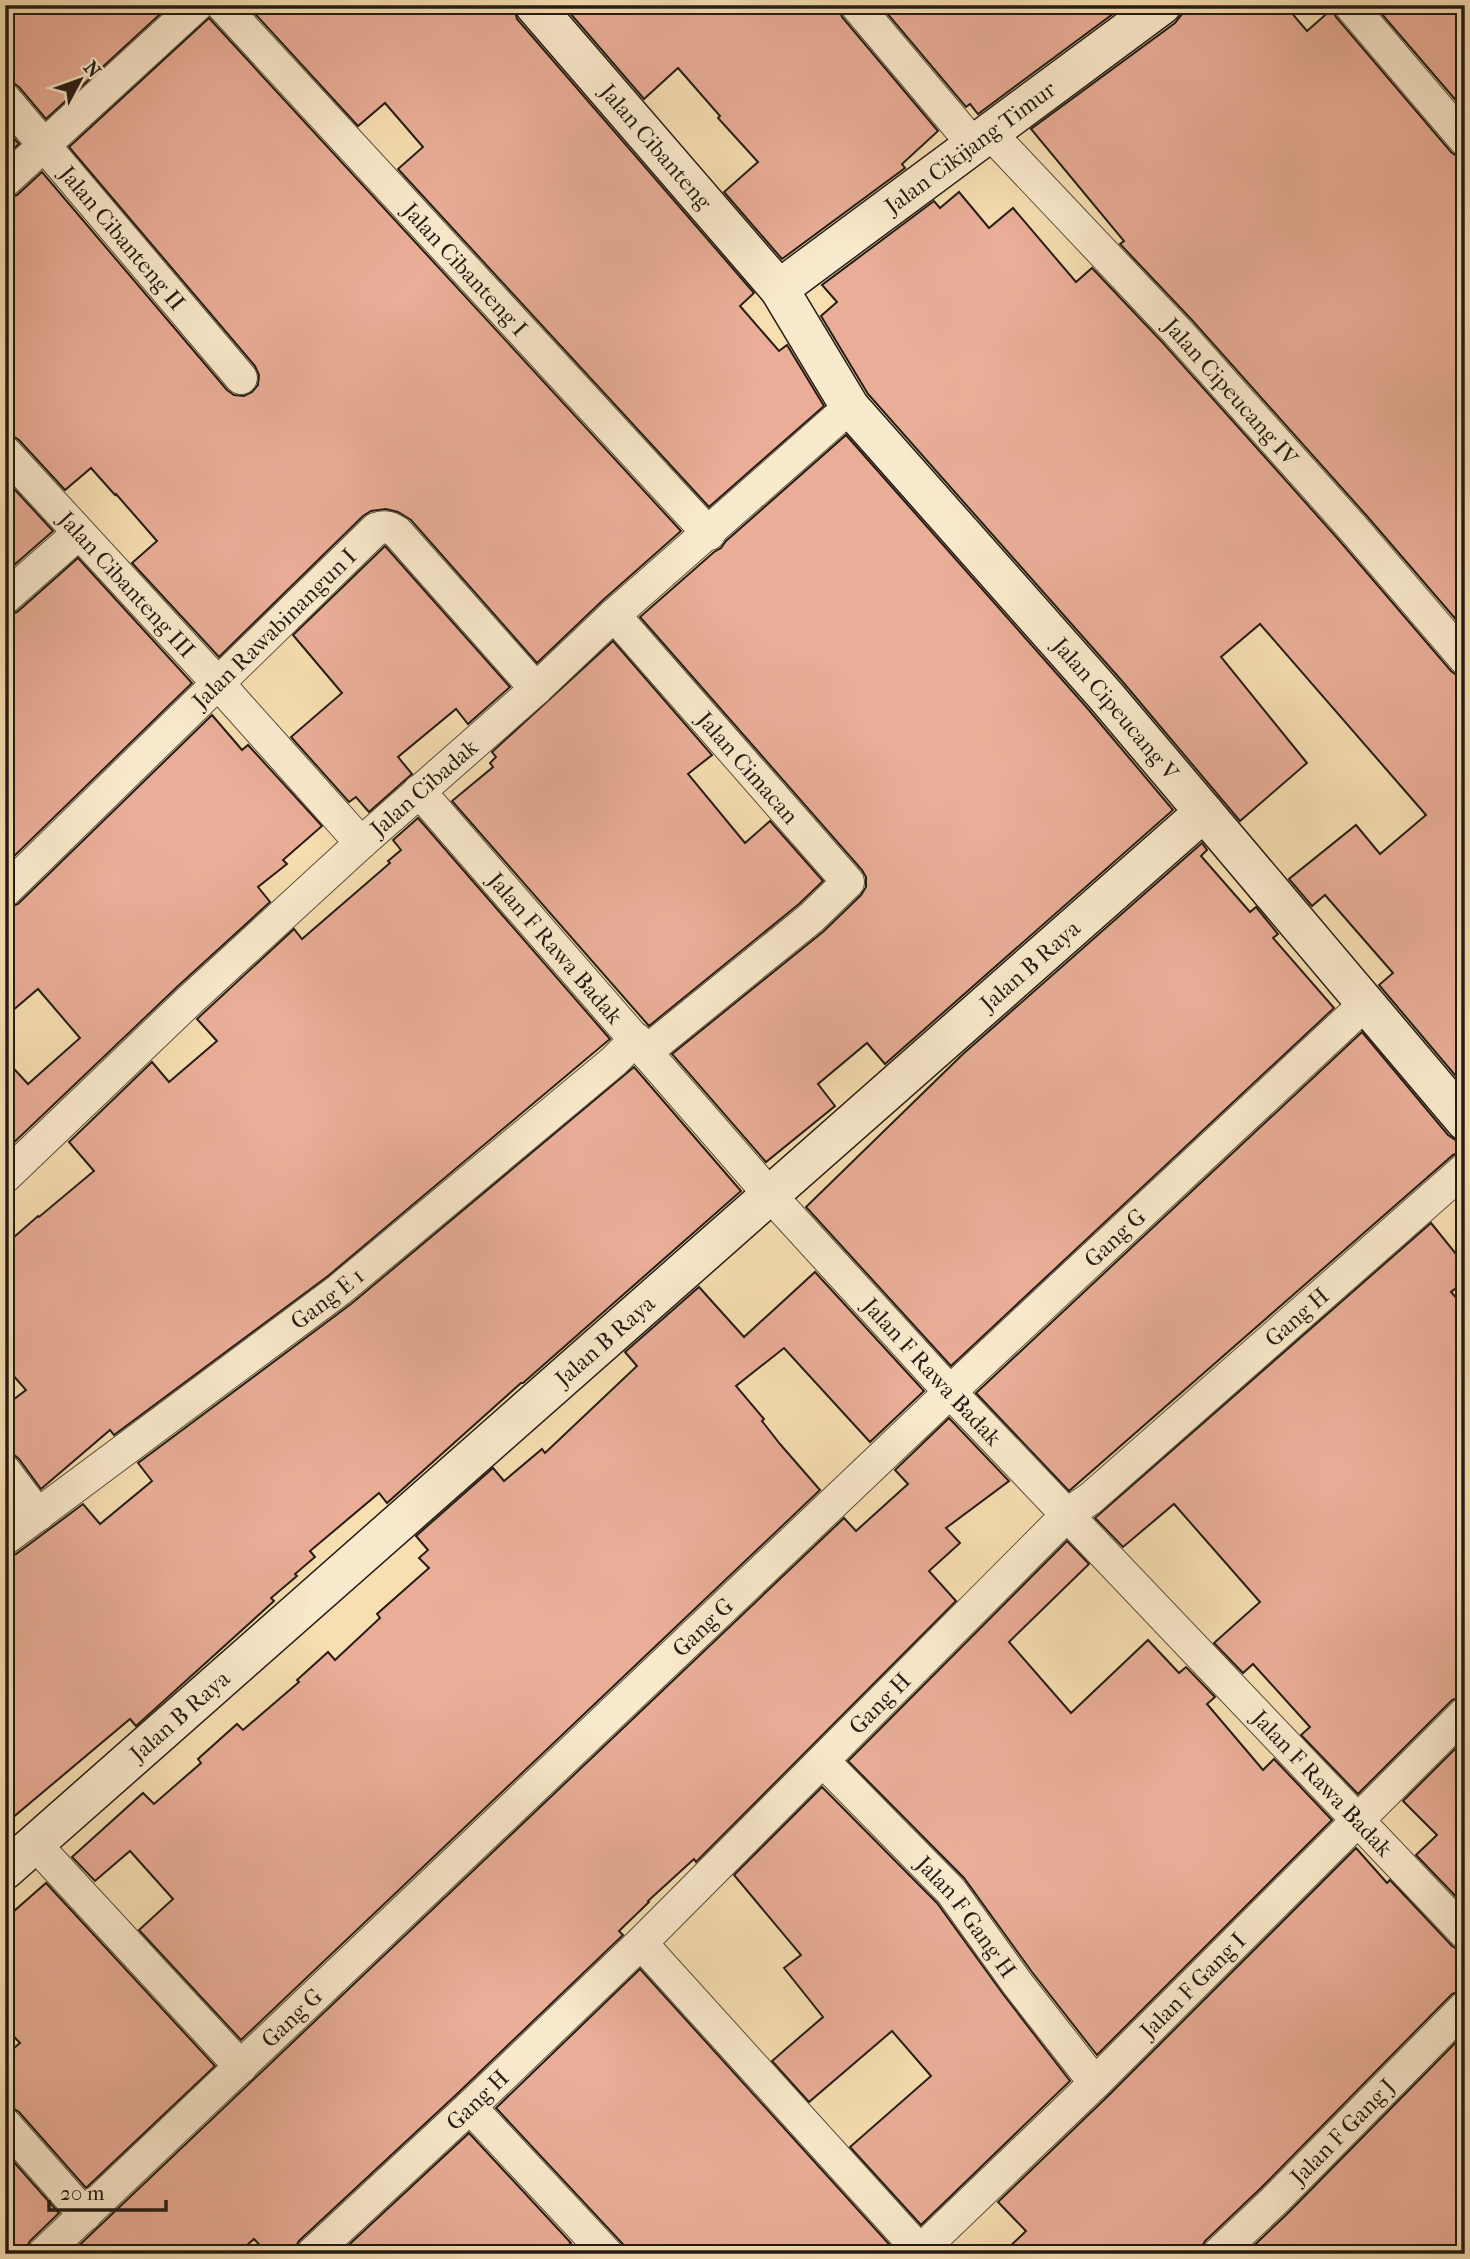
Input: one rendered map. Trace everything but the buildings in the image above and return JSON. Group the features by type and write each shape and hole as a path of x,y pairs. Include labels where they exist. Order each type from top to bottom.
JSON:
{"street":[{"path":"5,181 197,5"},
{"name":"Jalan Cibanteng I","path":"222,5 709,534"},
{"name":"Jalan Cibanteng","path":"534,5 779,289"},
{"name":"Jalan Cipeucang IV","path":"856,5 981,138 1186,341 1352,527 1465,659"},
{"name":"Jalan Cikijang Timur","path":"779,289 1161,5"},
{"path":"1350,5 1465,139"},
{"name":"Jalan Cibanteng II","path":"5,99 241,378"},
{"name":"Jalan Cipeucang V","path":"779,289 850,407 1105,695 1465,1121"},
{"name":"Jalan Cibadak","path":"5,1177 361,843 850,407"},
{"name":"Jalan Cibanteng III","path":"5,452 361,843"},
{"name":"Jalan Rawabinangun I","path":"5,891 360,542 382,526 397,533 536,689"},
{"path":"5,598 79,533"},
{"name":"Jalan Cimacan","path":"614,615 848,882 811,918"},
{"name":"Jalan F Rawa Badak","path":"419,791 770,1195 951,1393 1465,1933"},
{"name":"Jalan B Raya","path":"5,1870 1204,812"},
{"name":"Gang E 1","path":"5,1539 339,1290 614,1061 642,1045 811,918"},
{"name":"Gang G","path":"43,2254 951,1393 1366,1004"},
{"name":"Gang H","path":"312,2254 642,1943 1068,1514 1091,1498 1465,1170"},
{"path":"5,1471 38,1515"},
{"name":"Jalan F Gang I","path":"919,2252 1095,2083 1465,1713"},
{"name":"Jalan F Gang H","path":"823,1761 951,1891 1017,1983 1095,2083"},
{"path":"35,1844 241,2067"},
{"path":"642,1943 919,2252"},
{"name":"Jalan F Gang J","path":"1218,2254 1274,2201 1465,2007"},
{"path":"470,2107 607,2254"},
{"path":"5,2124 85,2215"}]}
